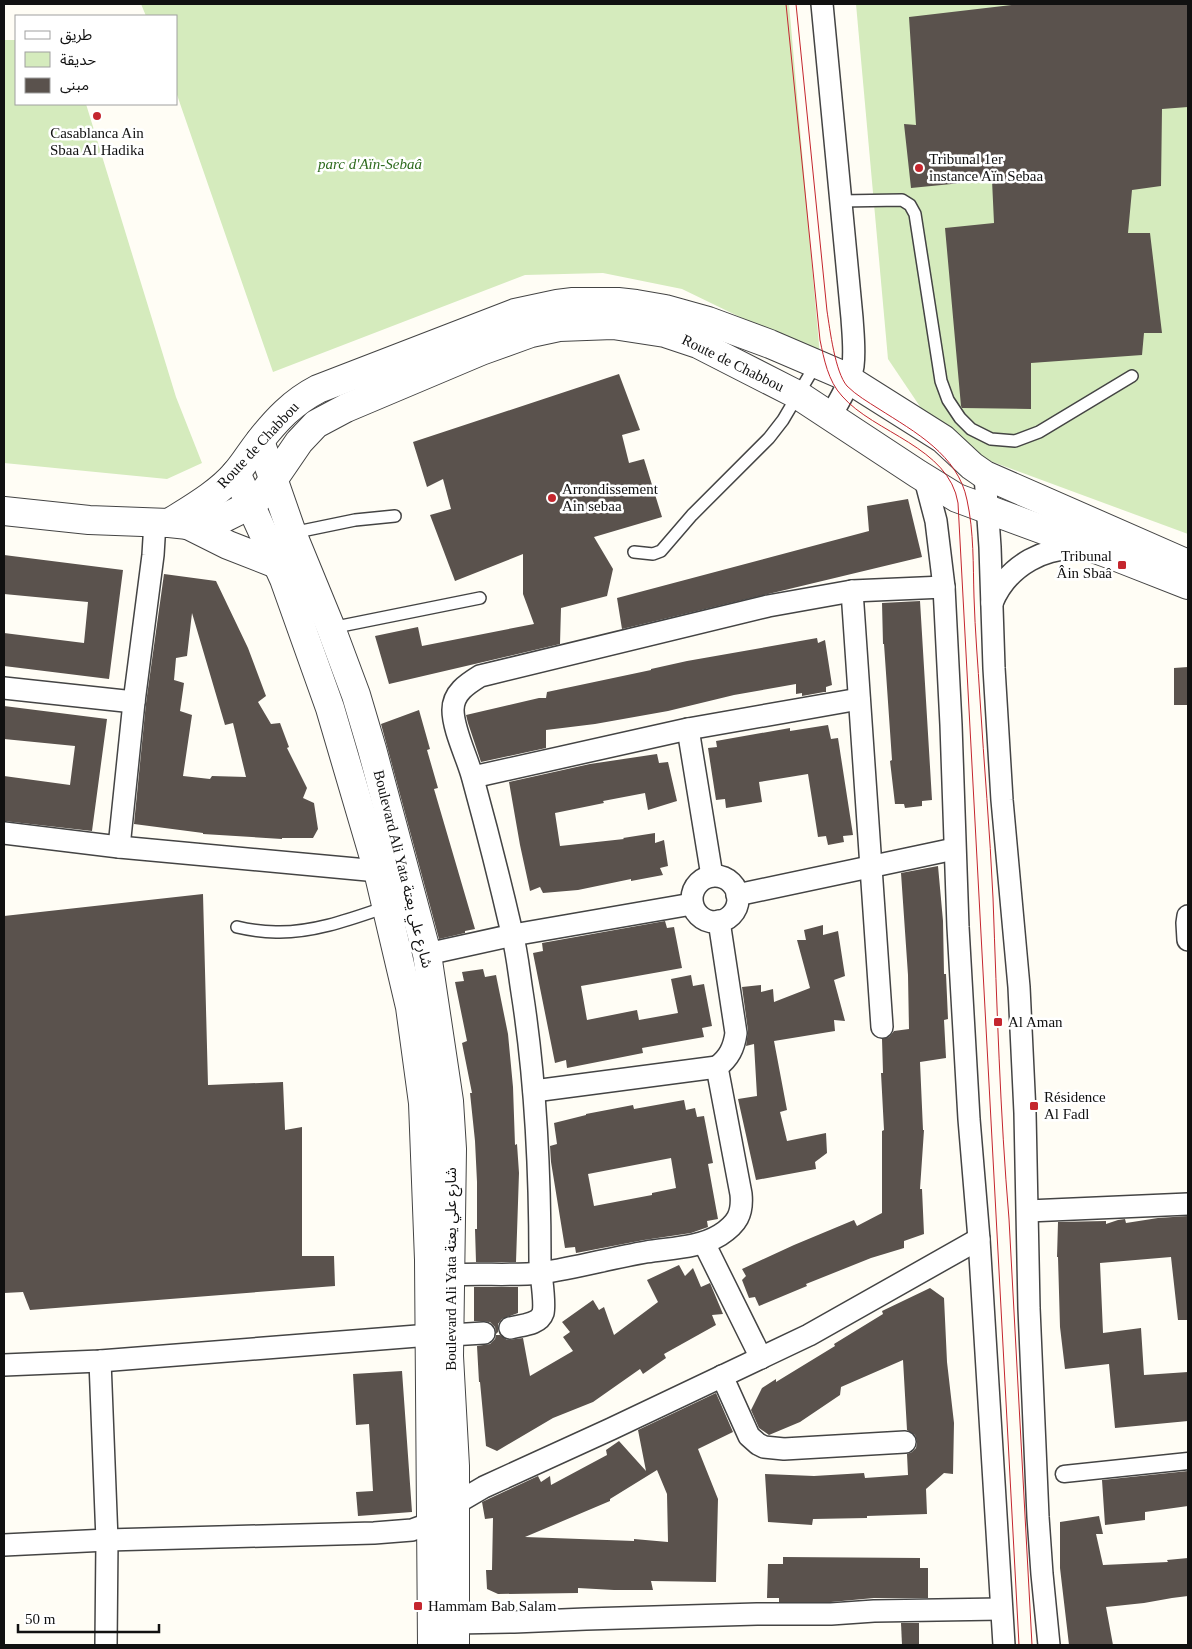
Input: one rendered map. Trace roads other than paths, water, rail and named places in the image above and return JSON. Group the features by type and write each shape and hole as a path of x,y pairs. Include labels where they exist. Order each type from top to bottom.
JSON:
{"street":[{"path":"822,4 854,353 849,379 830,417"},
{"name":"Route de Chabbou","path":"170,524 236,473 260,441 284,414 300,399 318,389 515,313 557,304 618,302 665,309 708,321 849,379 943,439 972,466 985,474 1188,564"},
{"name":"Route de Chabbou","path":"250,505 273,480 299,442 316,424 346,408 481,351 531,333 559,326 613,326 665,333 698,344 798,395 957,498 1188,585"},
{"name":"Boulevard Ali Yata شارع علي يعتة","path":"260,441 292,533 356,695 372,749 427,954 449,1101 452,1149 450,1275 440,1335 431,1523 430,1594 432,1645"},
{"name":"Boulevard Ali Yata شارع علي يعتة","path":"236,473 279,565 330,708 378,872 410,1007 423,1103 429,1260 440,1335 449,1356 455,1466 455,1634"},
{"path":"985,474 1002,800 1020,988 1028,1211 1029,1308 1037,1497 1049,1645"},
{"path":"925,478 936,521 944,587 951,725 954,849 968,1099 979,1239 1004,1645"},
{"path":"4,512 89,520 170,524 224,518 250,505"},
{"path":"170,524 279,565"},
{"path":"119,846 134,702 154,555 170,524"},
{"path":"991,605 996,592 1006,578 1018,567 1036,556 1066,549 1081,549 1109,554"},
{"path":"510,1328 537,1320 543,1313 540,1273 539,1166 534,1091 528,1030 513,935 473,777 453,712 458,694 480,676 768,606 852,591 944,587"},
{"path":"852,591 882,1027"},
{"path":"4,688 134,702"},
{"path":"473,777 688,729 859,699"},
{"path":"688,729 712,876"},
{"path":"4,833 378,872"},
{"path":"737,895 954,849"},
{"path":"712,876 726,879 735,889 737,895 735,909 719,922 702,918 692,904 696,886 712,876"},
{"path":"427,954 513,935 692,904"},
{"path":"1188,916 1188,940"},
{"path":"534,1091 717,1067 729,1057 735,1043 736,1033 719,922"},
{"path":"450,1275 540,1273 704,1242 720,1235 737,1221 742,1205 717,1067"},
{"path":"1028,1211 1188,1204"},
{"path":"4,1545 107,1540 381,1533 412,1530 431,1523 455,1504 490,1484 761,1358 850,1313 979,1239"},
{"path":"704,1242 761,1358"},
{"path":"4,1365 100,1361 484,1333"},
{"path":"100,1361 107,1540 106,1645"},
{"path":"722,1376 749,1436 764,1447 784,1449 905,1442"},
{"path":"1064,1474 1188,1461"},
{"path":"455,1634 757,1614 831,1614 874,1611 1001,1609"}],"lane":[{"path":"840,201 902,200 910,205 915,214 941,381 948,400 960,418 971,429 990,439 1016,441 1039,432 1132,376"},
{"path":"634,552 653,554 661,551 692,515 769,438 783,420 816,364"},
{"path":"292,533 355,520 395,516"},
{"path":"331,628 480,598"},
{"path":"237,927 258,931 298,931 324,926 386,907"}],"tram line":[{"path":"786,4 820,340 827,370 837,390 856,409 909,442 941,468 952,484 958,503 1019,1645"},
{"path":"796,4 827,311 839,371 847,386 854,392 920,436 945,457 955,470 962,484 969,512 992,873 1001,1099 1032,1645"}],"place":[{"name":"Casablanca Ain Sbaa Al Hadika","path":"97,116"},
{"name":"Tribunal 1er instance Aïn Sebaa","path":"919,168"},
{"name":"Arrondissement Ain sebaa","path":"552,498"},
{"name":"Tribunal Âin Sbaâ","path":"1122,565"},
{"name":"Al Aman","path":"998,1022"},
{"name":"Résidence Al Fadl","path":"1034,1106"},
{"name":"Hammam Bab Salam","path":"418,1606"}],"park label":[{"name":"parc d'Aïn-Sebaâ","path":"370,164"}]}
